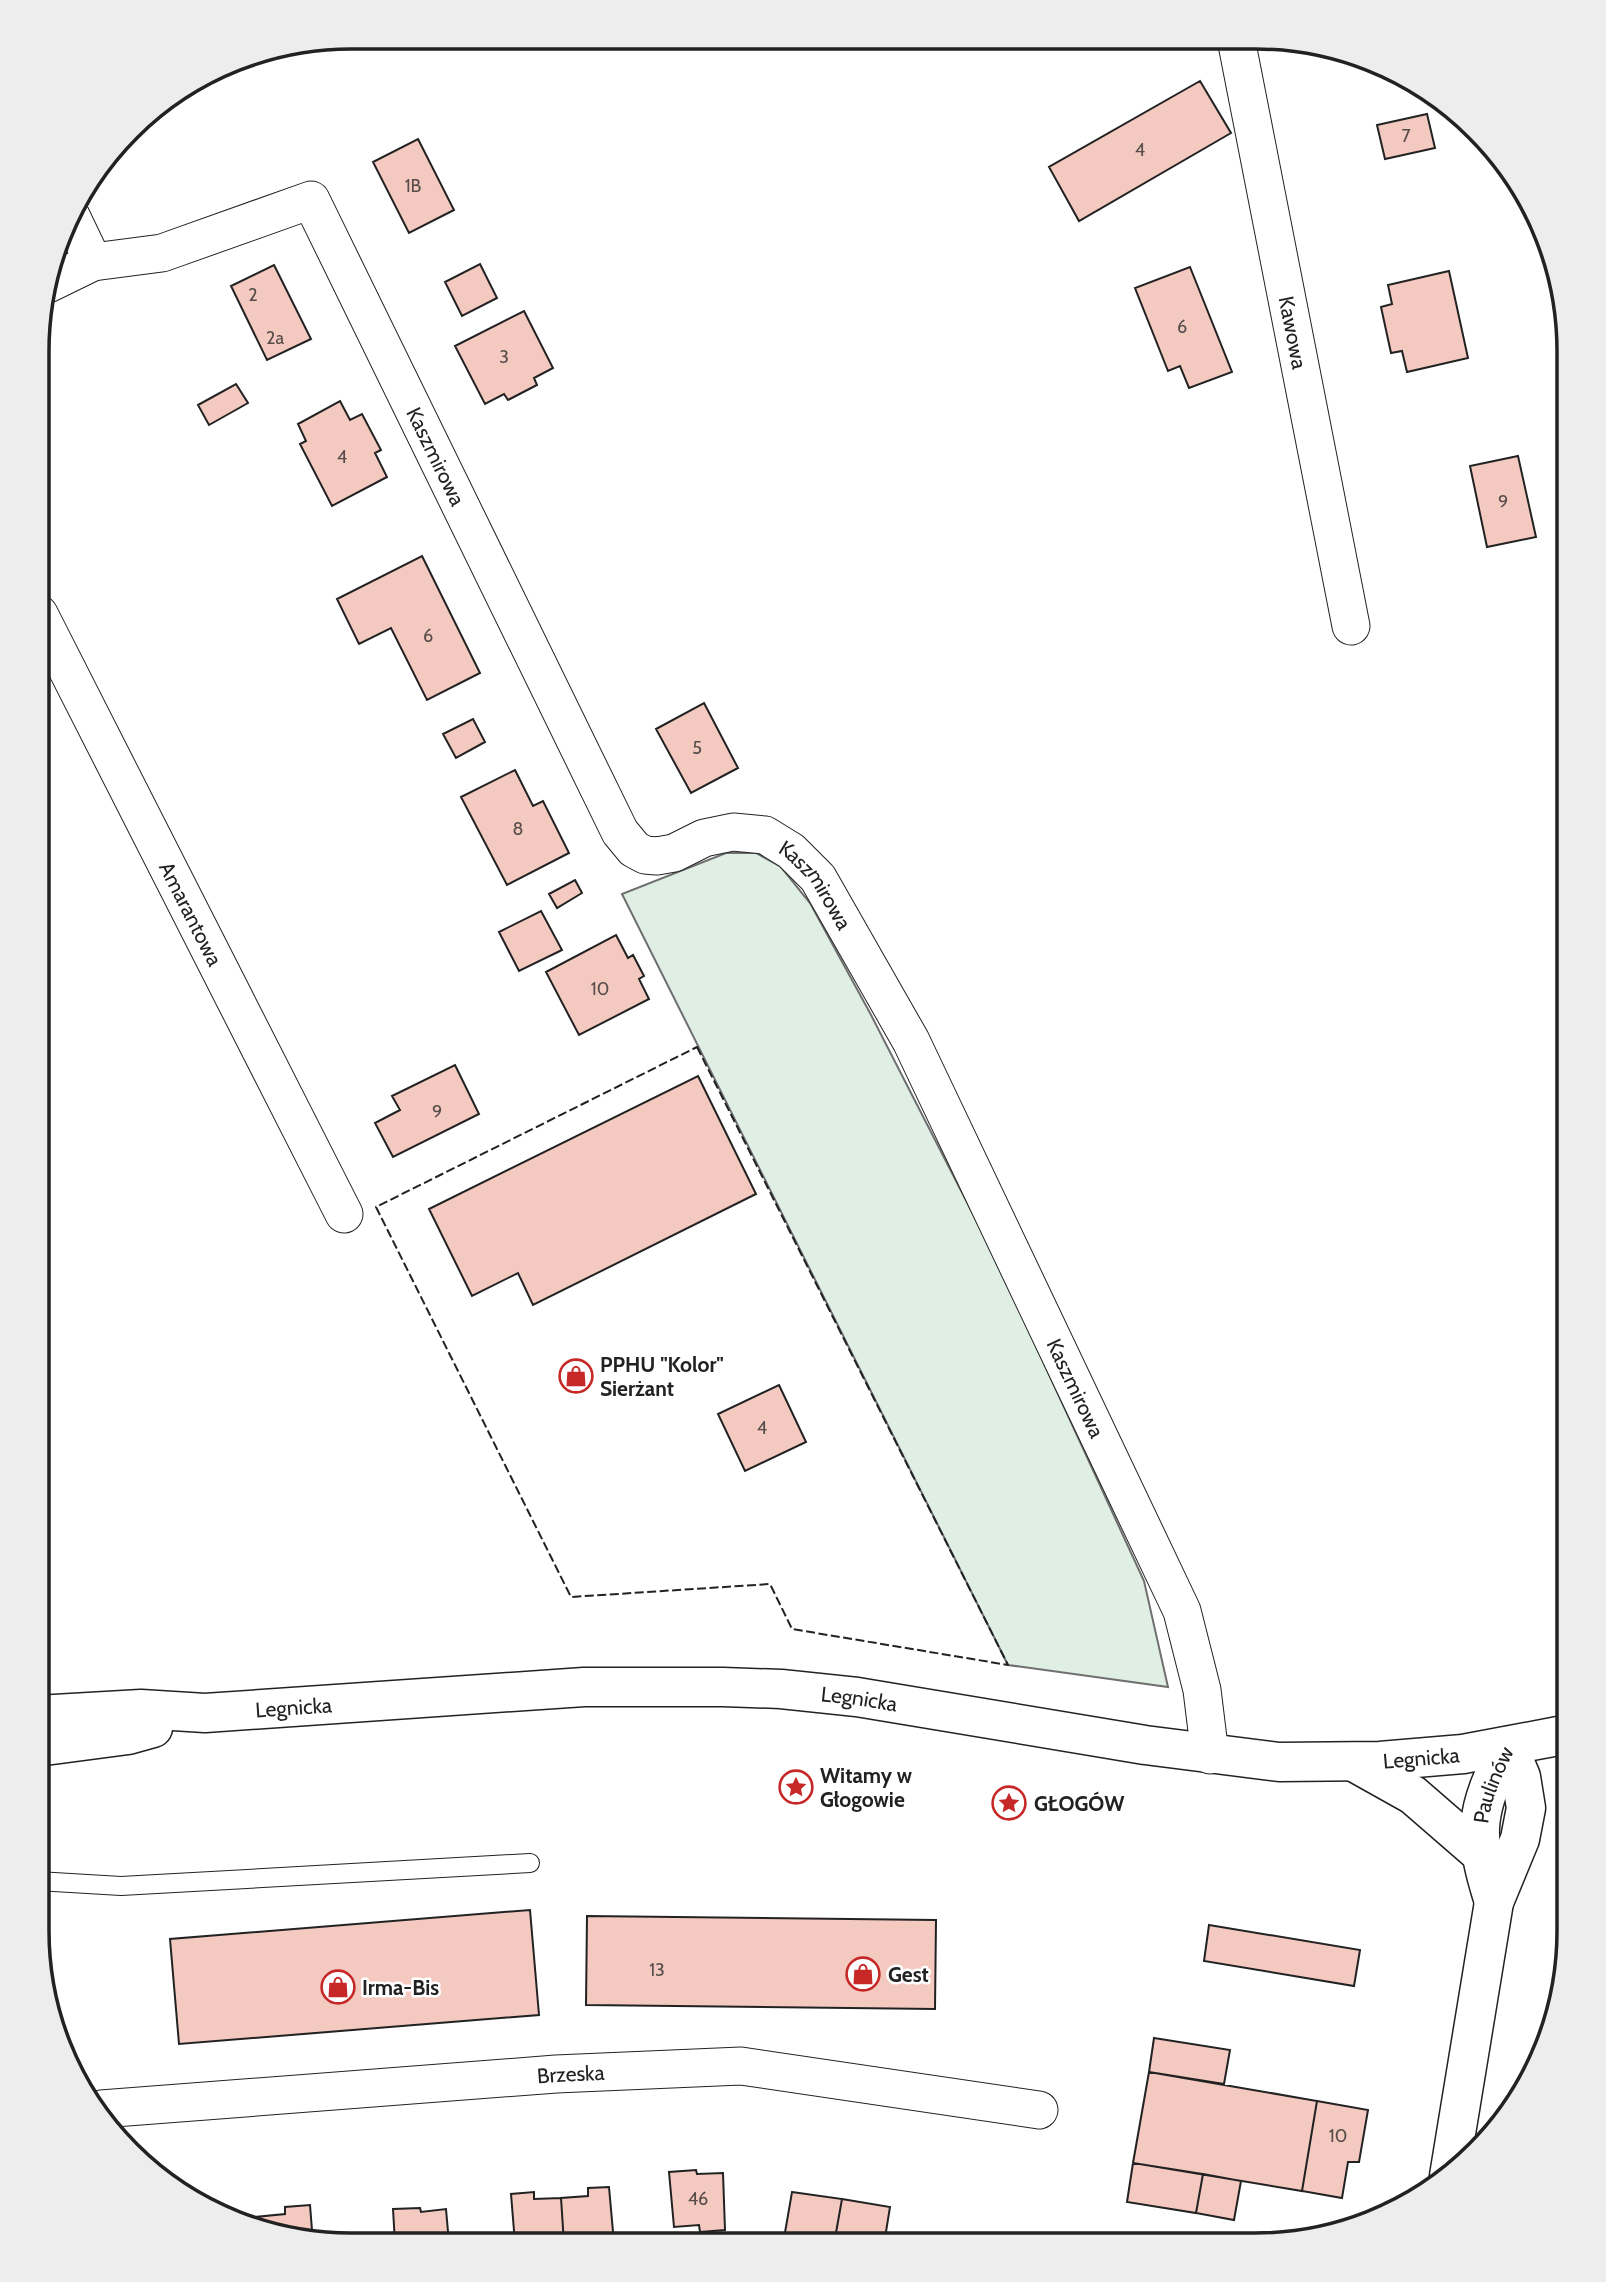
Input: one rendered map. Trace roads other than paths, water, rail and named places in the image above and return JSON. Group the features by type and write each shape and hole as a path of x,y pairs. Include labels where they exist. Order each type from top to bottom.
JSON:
{"main road":[{"name":"Legnicka","path":"49,1714 141,1709 205,1713 584,1687 781,1689 857,1697 1210,1755 1279,1762 1354,1762 1463,1754 1557,1736"},
{"name":"Legnicka","path":"49,1745 128,1735 205,1713"},
{"name":"Paulinów","path":"1494,1902 1478,1837 1480,1807 1508,1746"},
{"name":"Paulinów","path":"1453,2159 1494,1902 1520,1839 1526,1808 1521,1777 1508,1746"},
{"path":"1354,1762 1413,1795 1481,1854"}],"street":[{"name":"Kawowa","path":"1238,49 1351,626"},
{"name":"Kaszmirowa","path":"93,262 162,253 311,200 620,832 634,849 645,855 657,856 674,853 704,838 733,832 765,835 791,851 818,878 911,1041 1182,1611 1202,1690 1210,1755"},
{"path":"58,279 93,262 76,226"},
{"name":"Amarantowa","path":"49,634 344,1214"},
{"name":"Brzeska","path":"107,2109 542,2075 741,2066 1039,2110"}],"lane":[{"path":"49,1882 121,1886 530,1863"}],"place":[{"name":"PPHU \"Kolor\" Sierżant","path":"576,1376"},
{"name":"Witamy w Głogowie","path":"796,1787"},
{"name":"GŁOGÓW","path":"1009,1803"},
{"name":"Gest","path":"863,1974"},
{"name":"Irma-Bis","path":"338,1987"}]}
